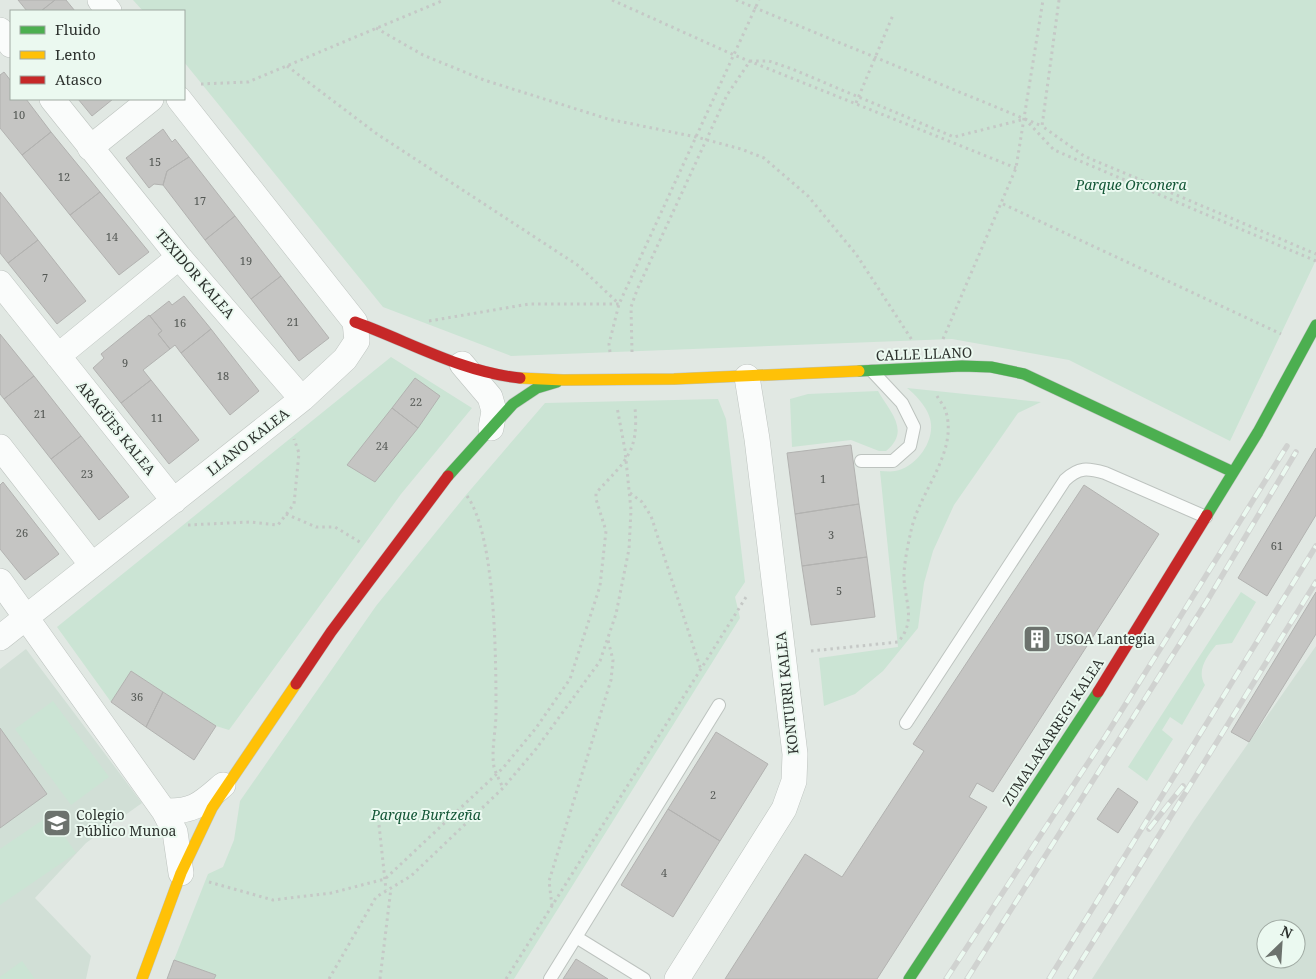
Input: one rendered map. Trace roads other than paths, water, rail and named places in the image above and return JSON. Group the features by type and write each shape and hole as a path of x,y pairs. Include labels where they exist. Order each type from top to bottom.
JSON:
{"street":[{"path":"100,0 108,10"},
{"path":"0,30 10,44"},
{"path":"186,91 355,322 462,364 506,376 561,380"},
{"name":"TEXIDOR KALEA","path":"53,100 179,257 294,406"},
{"path":"90,148 150,100"},
{"path":"58,356 179,257"},
{"name":"ARAGÜES KALEA","path":"0,283 174,500"},
{"name":"LLANO KALEA","path":"0,638 28,618 92,565 294,406 346,359 357,341 355,322"},
{"name":"ZUMALAKARREGI KALEA","path":"909,979 1090,705 1234,472 1316,325"},
{"path":"462,364 490,397 494,411 491,428"},
{"name":"CALLE LLANO","path":"561,380 747,377 931,367 991,367 1024,374 1234,472"},
{"name":"KONTURRI KALEA","path":"677,979 784,809 794,781 795,754 757,438 747,377"},
{"path":"142,979 181,873 212,808 331,632 450,473 491,428 513,404 537,388 561,380"},
{"path":"0,447 92,565"},
{"path":"0,581 164,811 175,832 181,873"},
{"path":"164,811 181,811 197,807 230,780"}],"lane":[{"path":"861,461 893,460 910,446 914,427 902,403 872,371"},
{"path":"906,723 1065,480 1076,470 1088,468 1105,473 1206,517"},
{"path":"550,979 719,705"},
{"path":"576,937 644,979"}],"railway":[{"path":"946,979 1105,737 1287,446"},
{"path":"967,979 1207,601 1296,452"},
{"path":"1049,979 1316,546"},
{"path":"1070,979 1316,582"},
{"path":"1149,829 1183,786"}],"place":[{"name":"USOA Lantegia","path":"1037,639"},
{"name":"Colegio Público Munoa","path":"57,823"}],"park label":[{"name":"Parque Orconera","path":"1131,185"},
{"name":"Parque Burtzeña","path":"426,815"}]}
